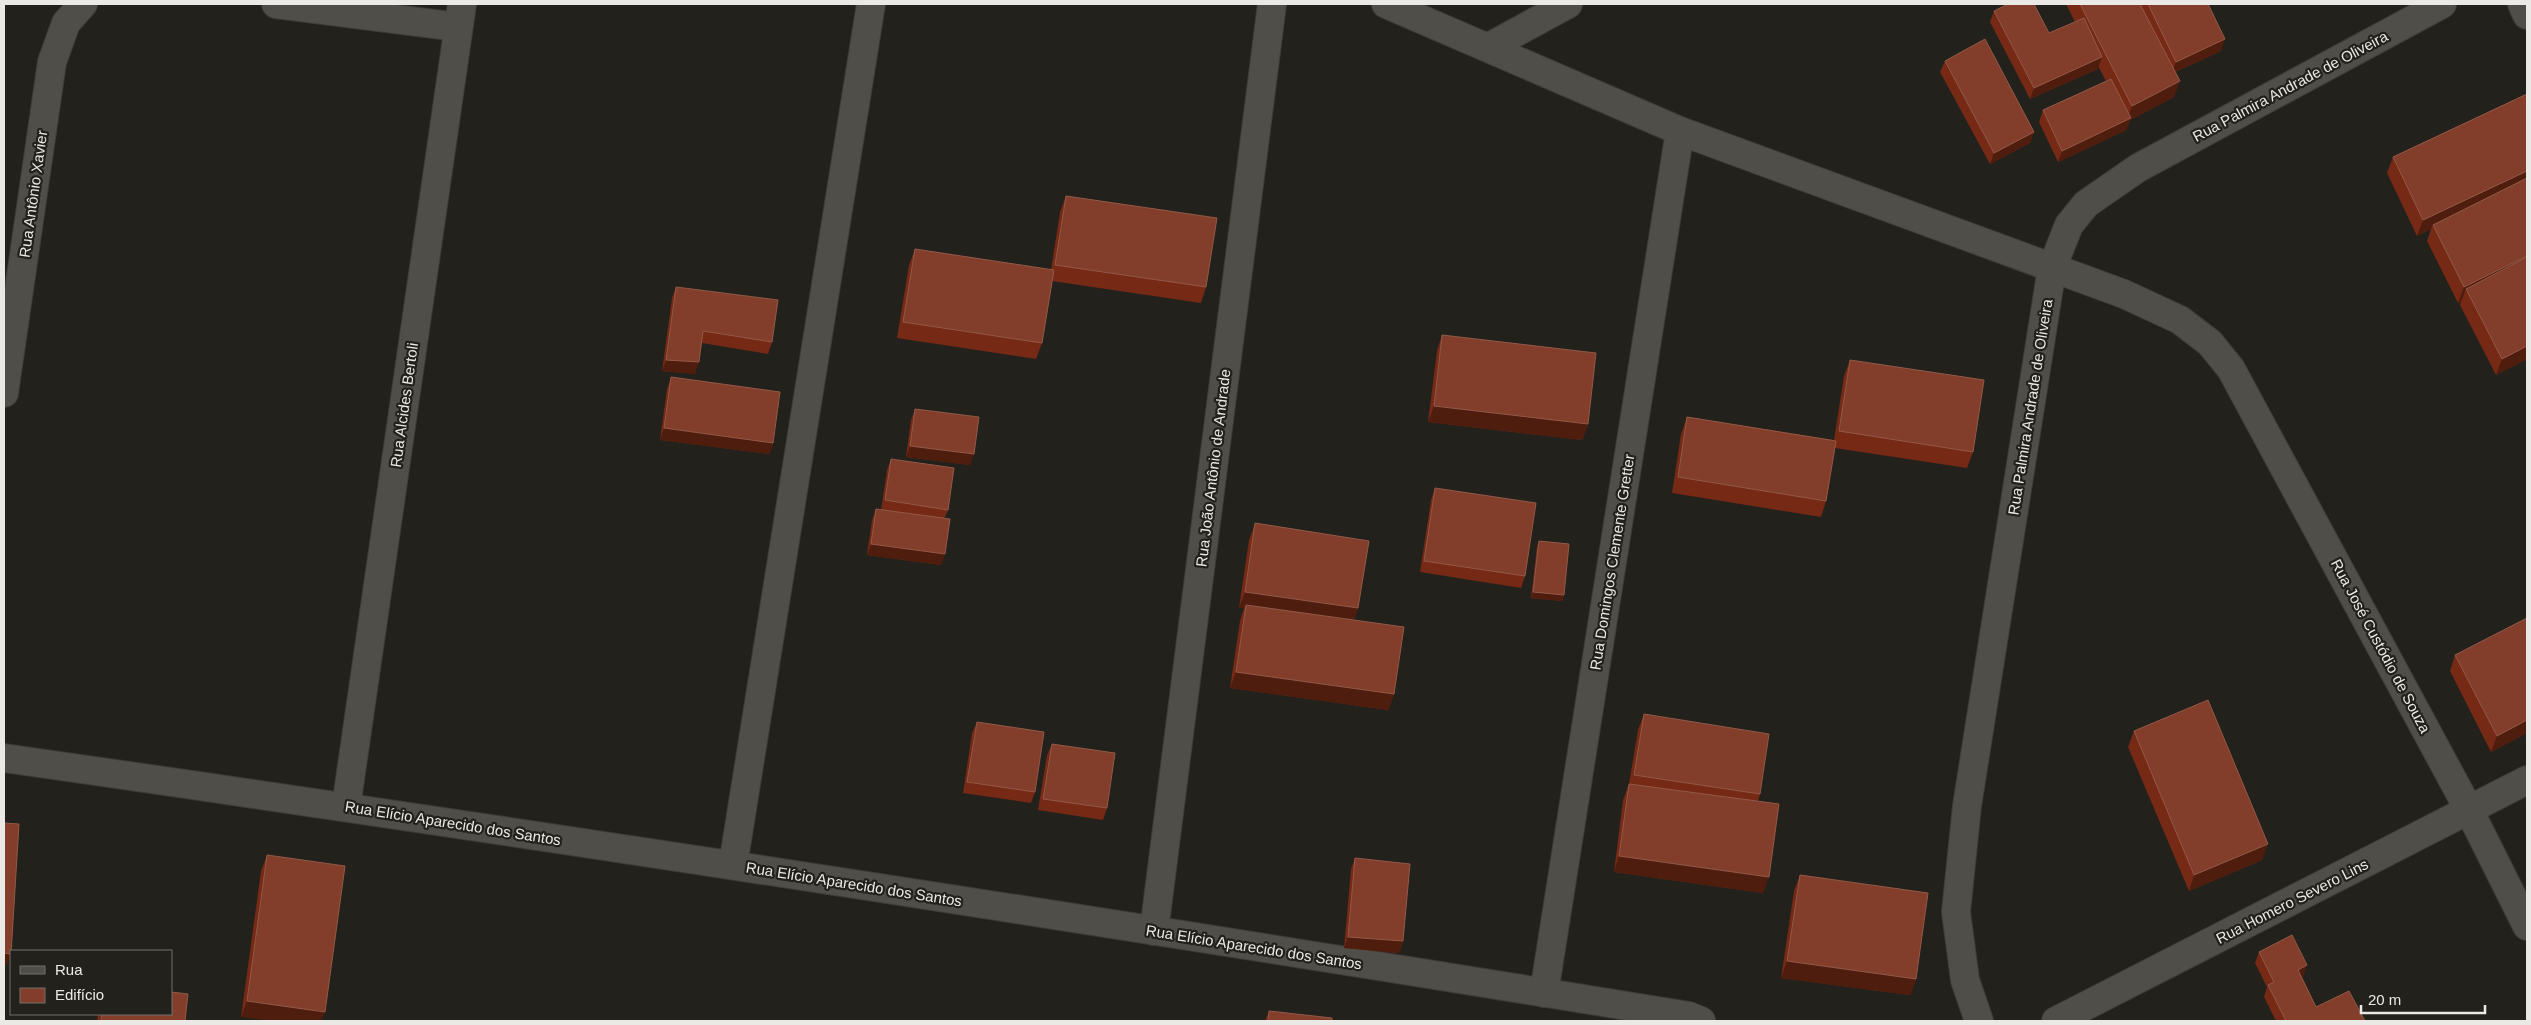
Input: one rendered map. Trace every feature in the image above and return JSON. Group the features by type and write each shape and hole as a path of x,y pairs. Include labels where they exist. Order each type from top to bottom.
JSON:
{"street":[{"name":"Rua Antônio Xavier","path":"4,392 52,62 66,23 83,4"},
{"path":"276,4 460,15"},
{"path":"733,865 871,4"},
{"name":"Rua João Antônio de Andrade","path":"1154,931 1272,4"},
{"name":"Rua José Custódio de Souza","path":"1386,4 1680,131 2124,294 2180,320 2210,343 2231,369 2469,810 2527,926"},
{"path":"1489,47 1568,4"},
{"name":"Rua Palmira Andrade de Oliveira","path":"1979,1021 1966,980 1956,912 1967,806 2052,268 2069,225 2086,204 2138,168 2442,4"},
{"path":"2522,4 2527,15"},
{"name":"Rua Alcides Bertoli","path":"346,807 460,15"},
{"name":"Rua Domingos Clemente Gretter","path":"1544,993 1680,131"},
{"name":"Rua Elício Aparecido dos Santos","path":"4,758 733,865 1688,1016 1702,1021"},
{"name":"Rua Homero Severo Lins","path":"2056,1021 2527,780"}],"building":[{"path":"2008,4 2034,4 2049,33 2084,18 2102,57 2034,88 1994,11"},
{"path":"2080,4 2140,4 2180,81 2132,106"},
{"path":"2148,4 2208,4 2225,39 2176,62"},
{"path":"1985,39 2034,132 1994,153 1945,61"},
{"path":"2111,79 2131,118 2062,151 2043,110"},
{"path":"2527,94 2527,171 2423,220 2393,157"},
{"path":"2527,178 2527,256 2464,287 2433,225"},
{"path":"1066,196 1217,218 1206,287 1055,265"},
{"path":"915,249 1054,270 1042,343 903,322"},
{"path":"2527,257 2527,346 2502,359 2466,289"},
{"path":"676,287 778,300 772,342 703,331 699,362 666,360"},
{"path":"1442,335 1596,353 1588,424 1434,406"},
{"path":"1850,360 1984,380 1973,452 1839,431"},
{"path":"671,377 780,392 773,443 664,428"},
{"path":"915,409 979,417 974,454 910,446"},
{"path":"1687,417 1836,441 1826,501 1678,477"},
{"path":"891,459 954,468 948,510 885,500"},
{"path":"1435,488 1536,503 1525,576 1424,561"},
{"path":"876,509 950,519 945,554 871,544"},
{"path":"1255,523 1369,541 1358,608 1245,592"},
{"path":"1539,541 1569,544 1564,595 1533,592"},
{"path":"1246,605 1404,627 1394,694 1236,672"},
{"path":"2527,618 2527,720 2497,736 2455,655"},
{"path":"2208,700 2268,844 2194,875 2134,731"},
{"path":"1644,714 1769,734 1760,794 1634,775"},
{"path":"977,722 1044,732 1035,792 967,782"},
{"path":"1052,744 1115,753 1107,808 1043,799"},
{"path":"1629,784 1779,804 1769,877 1619,856"},
{"path":"4,823 19,824 11,950 10,954 4,953"},
{"path":"267,855 345,866 325,1012 247,1001"},
{"path":"1355,858 1410,864 1403,941 1348,937"},
{"path":"1800,875 1928,893 1916,979 1787,961"},
{"path":"2292,935 2307,965 2298,970 2316,1007 2349,991 2365,1021 2286,1021 2268,985 2274,982 2259,952"},
{"path":"172,992 188,994 185,1021 101,1021 102,1015 172,1015"},
{"path":"1269,1011 1332,1018 1332,1021 1268,1021"}]}
